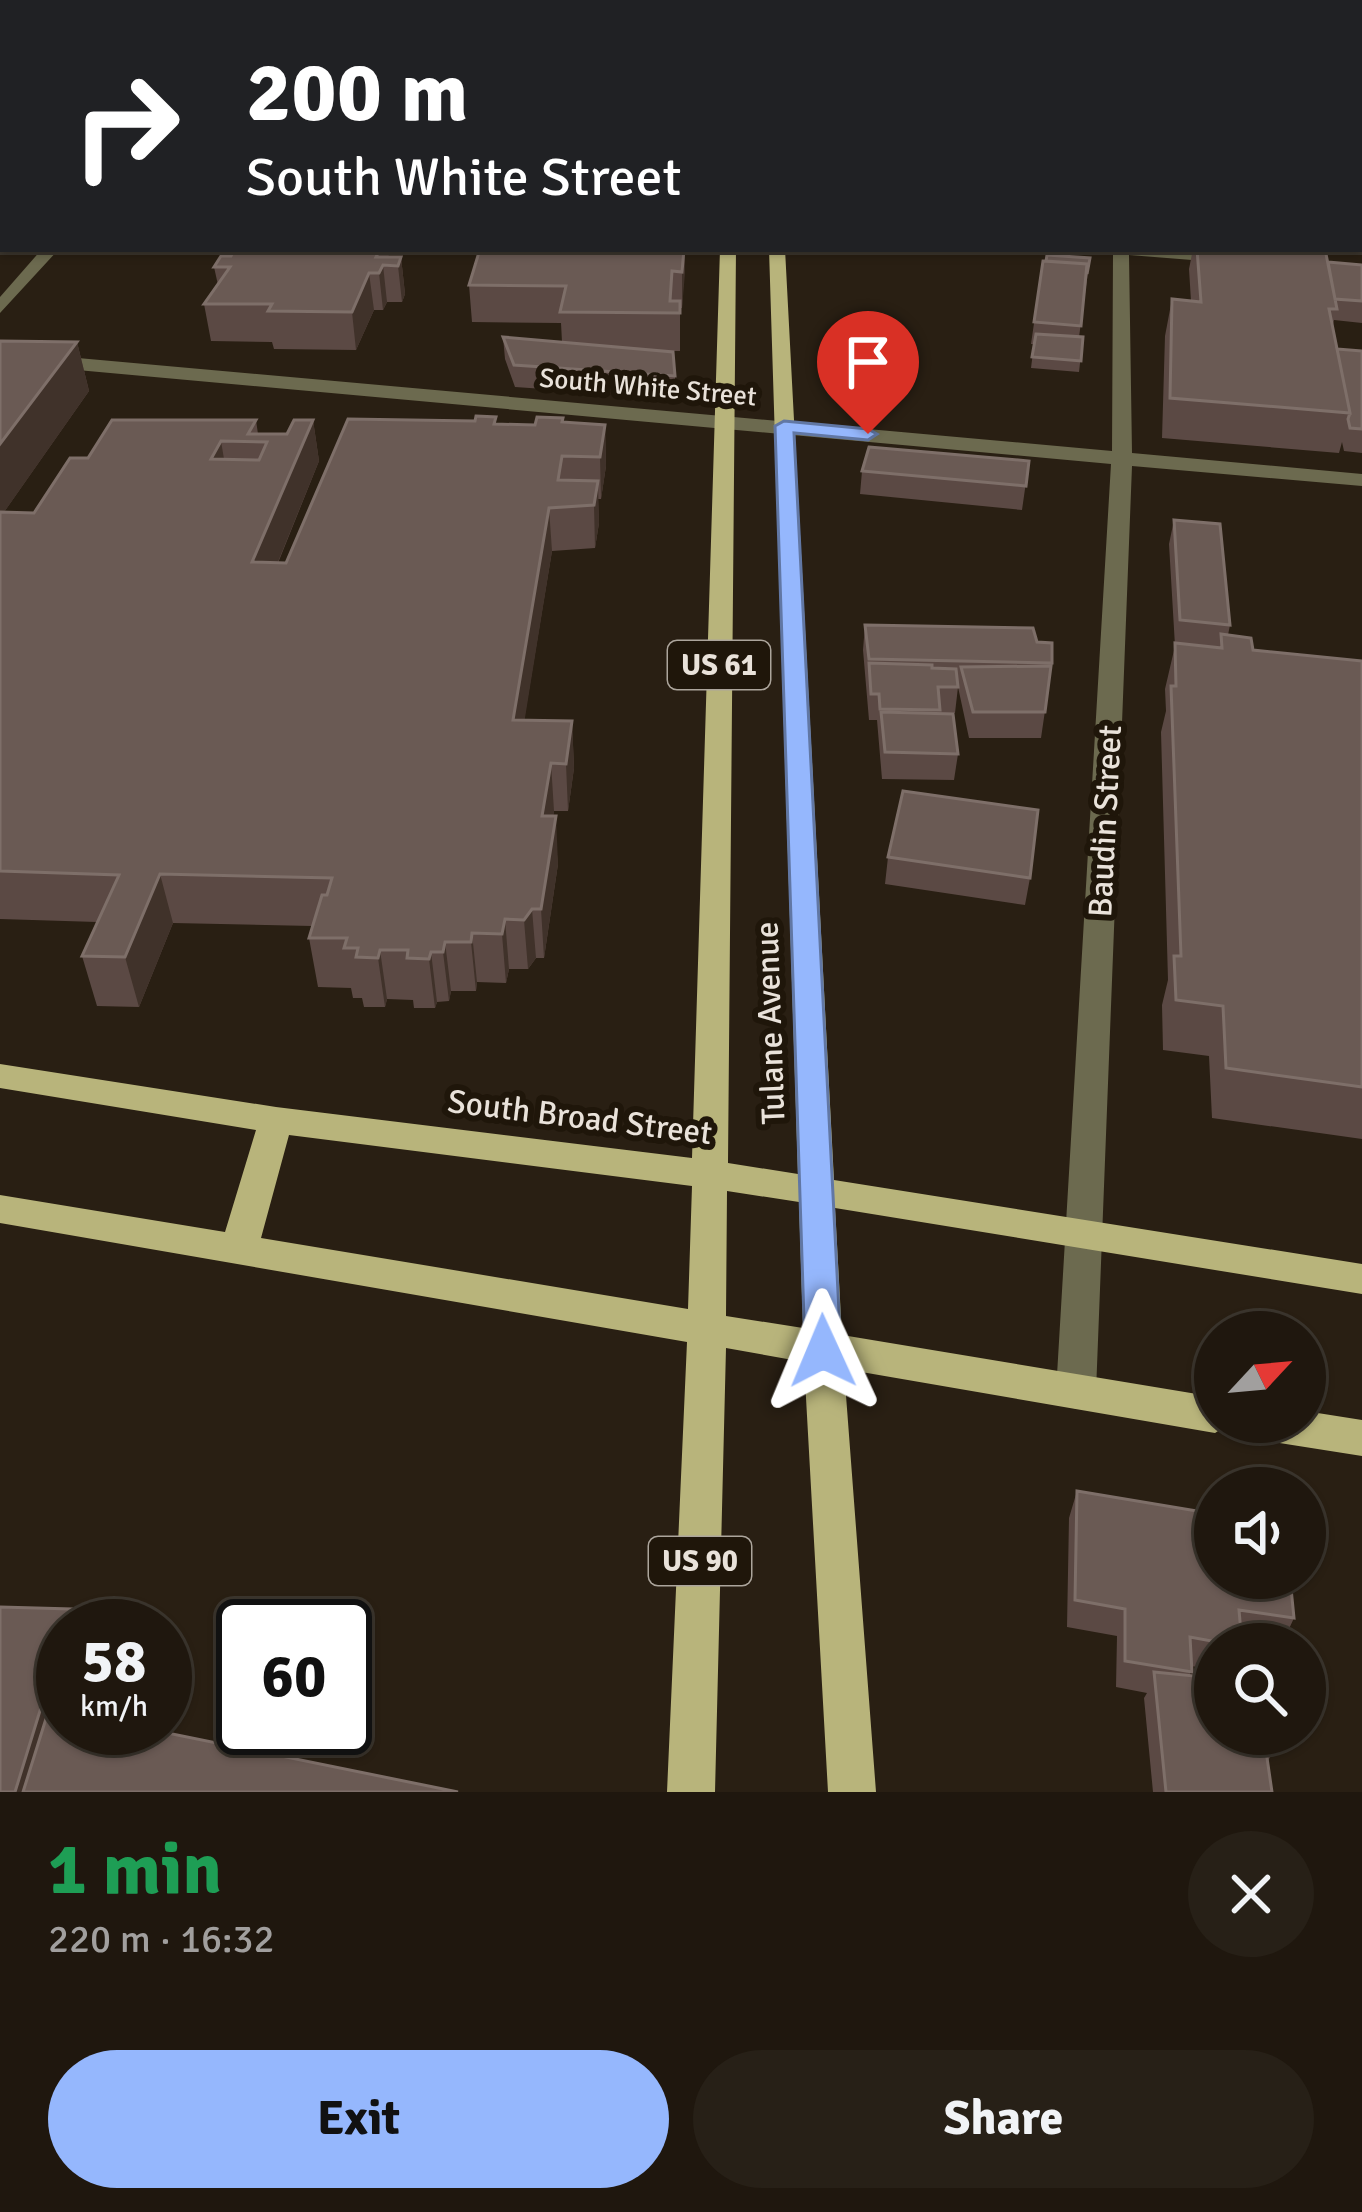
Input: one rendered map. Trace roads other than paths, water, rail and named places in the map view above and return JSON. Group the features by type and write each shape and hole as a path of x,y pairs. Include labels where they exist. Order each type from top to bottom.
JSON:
{"main road":[{"name":"Tulane Avenue","path":"691,1792 707,1330 728,252"},
{"name":"Tulane Avenue","path":"777,252 823,1351 851,1792"},
{"name":"South Broad Street","path":"0,1076 276,1120 708,1174 1362,1279"},
{"path":"238,1252 276,1120"},
{"path":"0,1209 1194,1411"},
{"path":"1326,1432 1362,1438"}],"street":[{"path":"0,308 48,252"},
{"name":"Baudin Street","path":"1076,1392 1122,459 1121,252"},
{"path":"1160,252 1252,259"},
{"name":"South White Street","path":"0,357 1362,480"}]}
